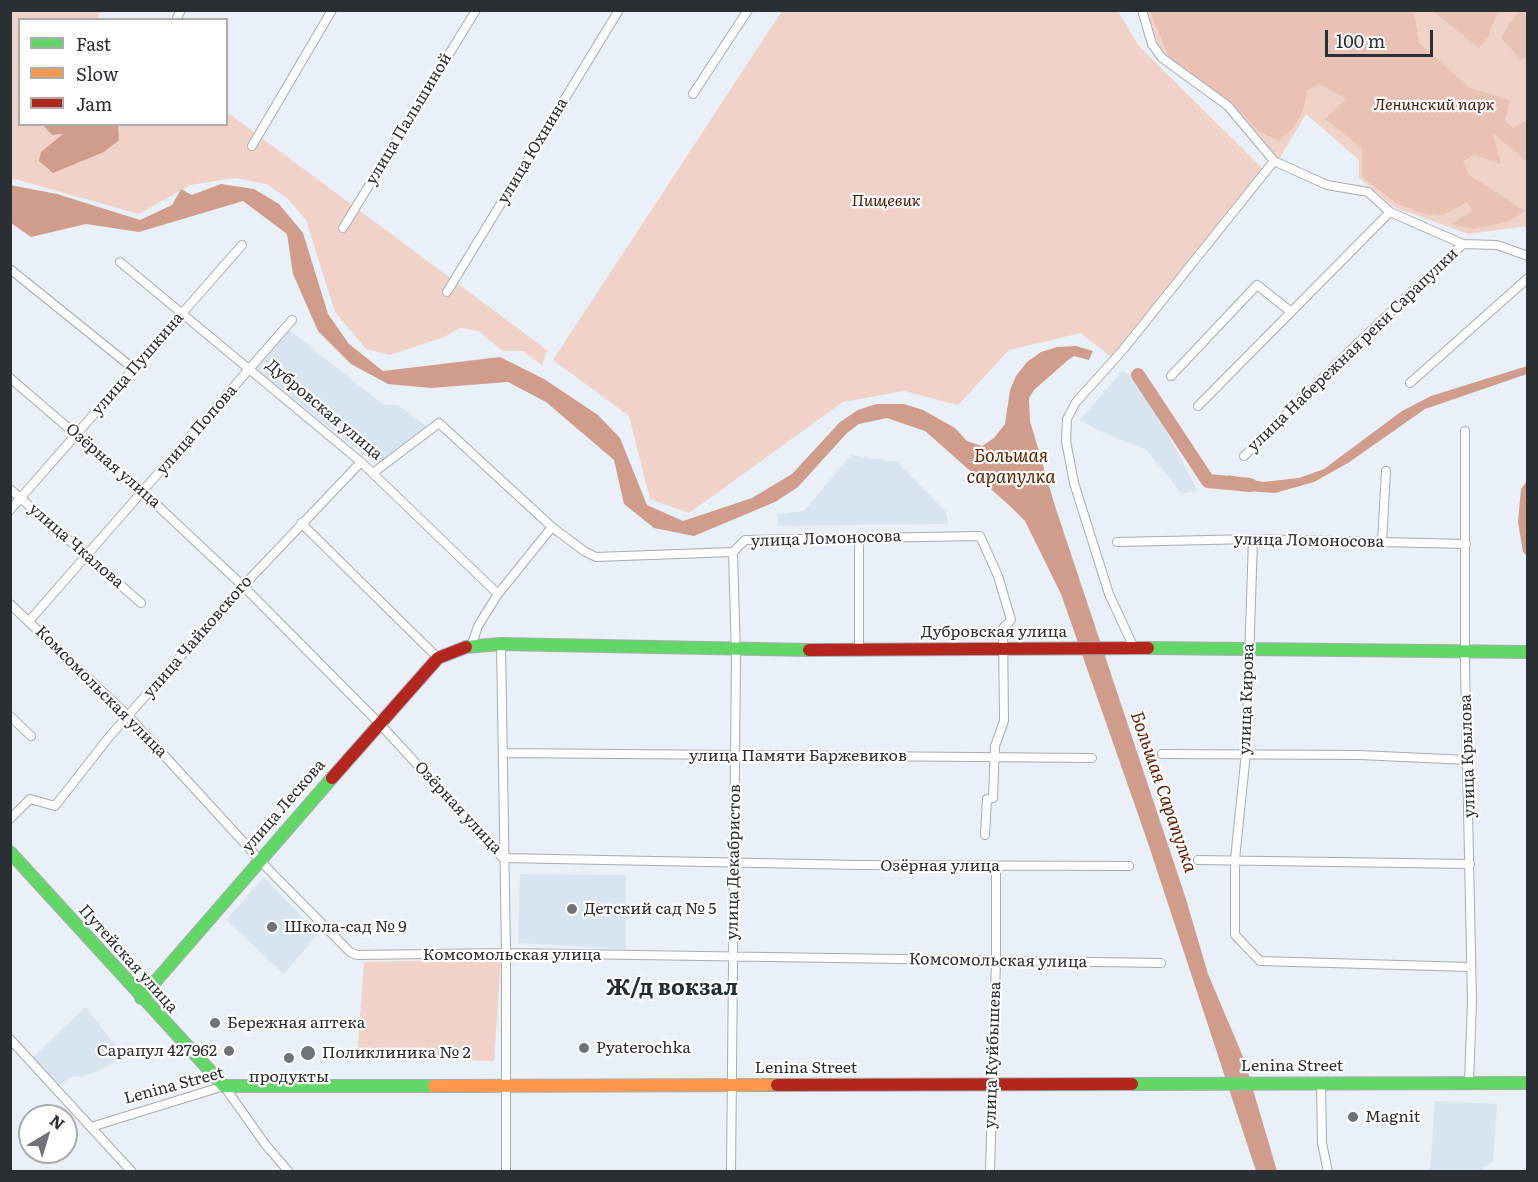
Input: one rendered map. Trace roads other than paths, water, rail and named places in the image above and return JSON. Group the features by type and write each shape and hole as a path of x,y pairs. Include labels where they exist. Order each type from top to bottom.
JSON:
{"main road":[{"name":"Дубровская улица","path":"467,646 501,644 859,651 1002,647 1527,652"},
{"name":"улица Лескова","path":"141,998 259,859 438,658 467,646"},
{"name":"Путейская улица","path":"10,852 141,998 224,1086"},
{"name":"Lenina Street","path":"224,1086 1527,1083"}],"street":[{"path":"252,146 332,10"},
{"name":"улица Пальшиной","path":"343,228 476,10"},
{"name":"улица Юхнина","path":"447,292 619,10"},
{"path":"693,94 748,10"},
{"path":"1129,648 1109,594 1074,483 1067,449 1067,419 1076,402 1122,351 1274,161 1228,106 1162,58 1152,44 1142,10"},
{"name":"улица Набережная реки Сарапулки","path":"1274,161 1328,185 1368,192 1390,212 1463,244 1497,245 1527,256"},
{"path":"1198,406 1390,212"},
{"name":"улица Набережная реки Сарапулки","path":"1244,456 1463,244"},
{"name":"улица Пушкина","path":"10,510 242,245"},
{"name":"Дубровская улица","path":"120,262 361,462 498,594"},
{"path":"10,269 134,369"},
{"path":"1410,383 1527,278"},
{"path":"1171,376 1257,285 1290,311"},
{"name":"улица Попова","path":"30,620 292,320"},
{"name":"Озёрная улица","path":"10,378 143,492 243,585 379,723 503,858 1129,867"},
{"name":"улица Ломоносова","path":"373,473 439,423 552,527 584,551 597,557 733,552 745,540 980,536 998,576 1011,620 1003,628 1002,647"},
{"name":"улица Крылова","path":"1465,431 1467,650 1465,665 1472,1001 1469,1082"},
{"name":"улица Чайковского","path":"10,819 30,799 55,806 109,737 243,585 361,462"},
{"path":"1382,542 1386,471"},
{"name":"улица Чкалова","path":"10,489 141,603"},
{"path":"301,523 438,658"},
{"path":"467,646 498,594 552,527"},
{"path":"859,537 859,651"},
{"name":"улица Ломоносова","path":"1117,542 1252,539 1466,544"},
{"name":"улица Кирова","path":"1235,859 1246,753 1252,539"},
{"name":"улица Декабристов","path":"731,1172 736,756 733,552"},
{"name":"Комсомольская улица","path":"10,604 30,620 129,717 259,859 350,952 357,954 506,953 1161,963"},
{"path":"501,644 506,953 506,1172"},
{"path":"985,835 987,799 993,798 995,757 1004,721 1002,647"},
{"path":"10,716 31,736"},
{"name":"улица Памяти Баржевиков","path":"503,753 1092,758"},
{"path":"1162,754 1246,753 1467,760"},
{"path":"1235,859 1235,936 1260,961 1470,967"},
{"path":"1198,860 1470,864"},
{"name":"улица Куйбышева","path":"990,1172 996,960 996,866"},
{"path":"10,1039 132,1172"},
{"path":"1321,1082 1322,1143 1328,1172"},
{"path":"224,1086 289,1172"},
{"name":"Lenina Street","path":"91,1127 224,1086"}],"water":[{"path":"44,126 118,126 119,140 104,152 53,173 39,161 41,152 63,134 52,135"},
{"name":"Большая сарапулка","path":"221,184 254,189 279,204 303,233 328,314 349,344 383,371 500,357 544,379 598,415 620,438 647,505 683,521 752,498 792,474 840,422 858,410 876,404 904,404 923,410 955,428 967,441 982,446 994,438 1005,424 1010,390 1016,376 1027,362 1041,352 1057,347 1076,346 1093,351 1089,360 1074,356 1034,390 1029,398 1030,421 1055,506 1185,896 1208,974 1244,1059 1277,1171 1256,1171 1147,840 1061,594 1025,521 1010,506 925,431 887,418 859,424 847,433 798,487 775,502 694,536 654,528 624,504 614,460 546,402 508,382 431,388 388,384 351,364 318,331 293,274 287,234 243,201 139,232 86,224 31,237 11,223 10,185 57,194 140,220 172,205 181,189 192,195"},
{"path":"1527,366 1527,374 1425,409 1348,463 1314,482 1275,493 1247,491 1233,483 1228,475 1263,482 1299,478 1324,469 1402,411 1431,396"},
{"path":"1527,481 1527,556 1523,552 1518,522 1521,489"}],"waterway":[{"name":"Большая Сарапулка","path":"1138,375 1208,481 1250,485"}],"place":[{"name":"Детский сад № 5","path":"572,909"},
{"name":"Школа-сад № 9","path":"272,927"},
{"name":"Бережная аптека","path":"215,1023"},
{"name":"Pyaterochka","path":"584,1048"},
{"name":"Сарапул 427962","path":"229,1051"},
{"name":"Поликлиника № 2","path":"308,1053"},
{"name":"продукты","path":"289,1058"},
{"name":"Magnit","path":"1353,1117"}],"district":[{"name":"Ж/д вокзал","path":"672,989"}],"park label":[{"name":"Ленинский парк","path":"1434,105"},
{"name":"Пищевик","path":"886,201"}]}
